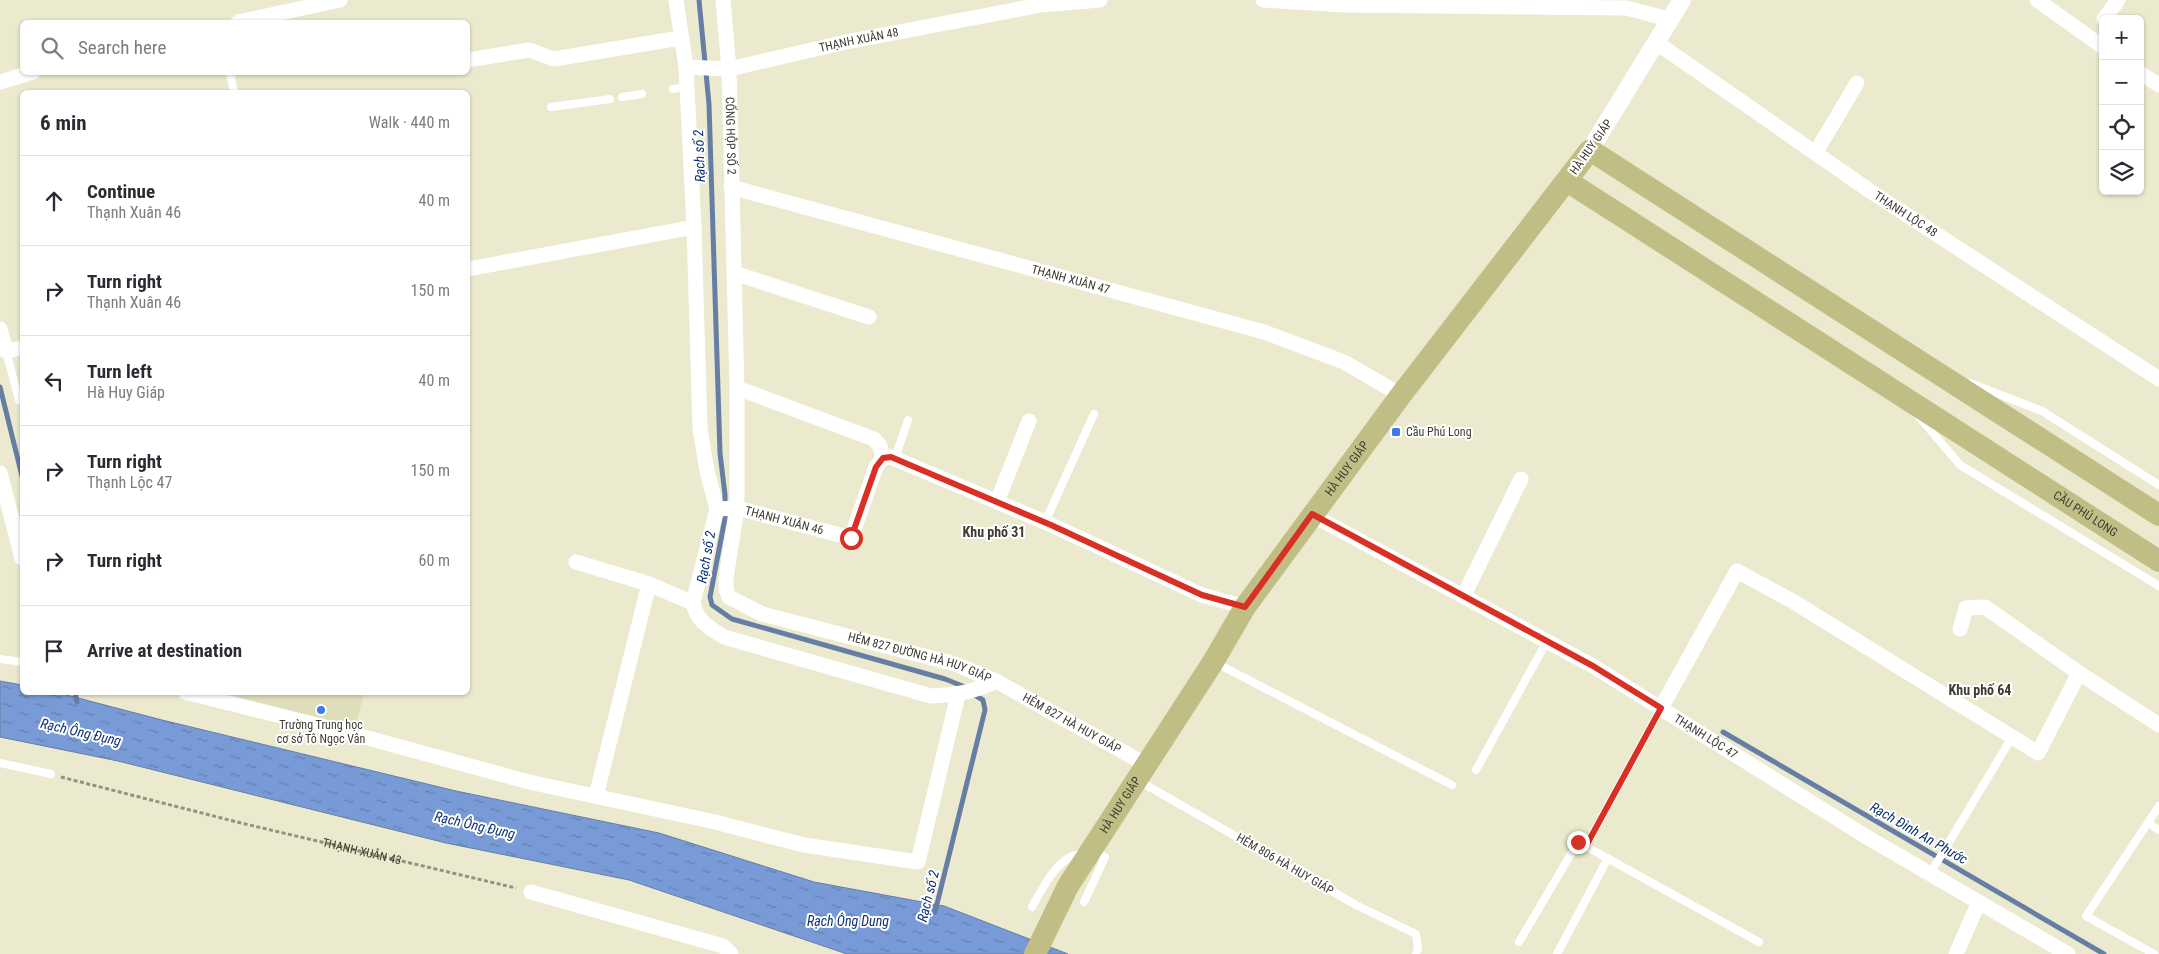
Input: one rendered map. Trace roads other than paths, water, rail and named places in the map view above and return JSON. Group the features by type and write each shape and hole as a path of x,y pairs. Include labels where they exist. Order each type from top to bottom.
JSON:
{"main road":[{"name":"HÀ HUY GIÁP","path":"1035,954 1076,894 1091,852 1213,662 1245,607 1401,395 1590,150"},
{"path":"1590,150 2159,515"},
{"name":"CẦU PHÚ LONG","path":"1567,181 2159,561"}],"street":[{"path":"246,20 312,3 340,0"},
{"path":"576,562 648,584 692,603 717,508 707,471 700,429 694,227 679,88 686,67 680,38 676,0"},
{"name":"CỐNG HỘP SỐ 2","path":"723,0 729,69 737,388"},
{"name":"THẠNH XUÂN 48","path":"686,67 729,69 846,42 1041,5 1100,0"},
{"path":"1263,0 1344,5 1627,8 1671,20"},
{"name":"HÀ HUY GIÁP","path":"1590,150 1682,0"},
{"path":"2037,0 2099,45"},
{"path":"2108,15 2118,0"},
{"path":"2090,39 2099,27"},
{"path":"470,60 529,50 554,59 680,38"},
{"name":"THẠNH LỘC 48","path":"1657,43 1870,191 2159,379"},
{"path":"0,82 23,75"},
{"path":"2144,76 2159,86"},
{"path":"1816,152 1857,83"},
{"name":"THẠNH XUÂN 47","path":"732,187 1264,332 1344,362 1401,395"},
{"path":"470,270 694,227"},
{"path":"734,273 869,317"},
{"path":"0,329 6,351 20,348"},
{"path":"737,388 874,439 889,458 1045,522 1202,595 1245,607"},
{"name":"HẺM 827 ĐƯỜNG HÀ HUY GIÁP","path":"737,388 737,508 726,589 729,597 739,604 762,614 955,664 996,681"},
{"path":"997,502 1029,422"},
{"name":"THẠNH XUÂN 46","path":"717,508 737,508 851,538 876,467 889,458"},
{"path":"0,472 20,550"},
{"path":"1464,595 1521,479"},
{"name":"THẠNH LỘC 47","path":"1312,514 1593,666 1930,874 2068,954"},
{"path":"1661,708 1737,571 1794,602 2038,754 2079,673"},
{"path":"596,796 648,584"},
{"name":"HẺM 827 ĐƯỜNG HÀ HUY GIÁP","path":"692,603 696,616 704,625 724,637 931,696 959,695 981,689 996,681"},
{"path":"1960,629 1966,608 1985,607 2079,673 2159,725"},
{"name":"HẺM 827 HÀ HUY GIÁP","path":"996,681 1143,773"},
{"path":"197,695 353,734 530,782 715,822 804,845 918,862 959,695"},
{"path":"532,892 727,950"},
{"path":"1956,954 1979,902"}],"lane":[{"path":"231,75 234,90"},
{"path":"622,97 642,94"},
{"path":"551,108 610,99"},
{"path":"6,351 19,400"},
{"path":"1918,362 2042,411 2159,485"},
{"path":"1899,393 1960,465 2159,586"},
{"path":"1045,522 1094,414"},
{"path":"889,458 908,420"},
{"path":"1476,770 1546,641"},
{"path":"0,659 20,662"},
{"path":"1213,662 1452,785"},
{"path":"1586,846 1661,708"},
{"path":"1930,874 2012,737"},
{"path":"0,763 51,774"},
{"name":"HẺM 806 HÀ HUY GIÁP","path":"1143,773 1356,905 1416,934 1418,940 1416,954"},
{"path":"2154,954 2086,916 2159,806"},
{"path":"2148,823 2159,830"},
{"path":"1519,942 1578,842 1759,942"},
{"path":"1032,907 1048,877 1068,856 1091,852"},
{"path":"1557,954 1608,858"}],"water":[{"name":"Rạch Ông Dung","path":"0,681 20,685 20,695 67,695 456,791 659,833 814,882 944,906 1068,954 847,954 629,880 446,843 118,761 0,737"}],"waterway":[{"name":"Rạch số 2","path":"699,0 709,104 720,453 725,495 725,518 710,597 712,605 732,619 945,679 965,687"},
{"path":"0,387 20,468"},
{"name":"Rạch số 2","path":"935,912 985,710 983,700 973,694"},
{"path":"76,695 77,702"},
{"name":"Rạch Đình An Phước","path":"1723,732 2104,954"}],"place":[{"name":"Cầu Phú Long","path":"1396,432"},
{"name":"Trường Trung học cơ sở Tô Ngọc Vân","path":"321,710"}],"district":[{"name":"Khu phố 31","path":"994,532"},
{"name":"Khu phố 64","path":"1980,690"}],"water label":[{"name":"Rạch Ông Đụng","path":"81,732"},
{"name":"Rạch Ông Đụng","path":"475,825"}]}
